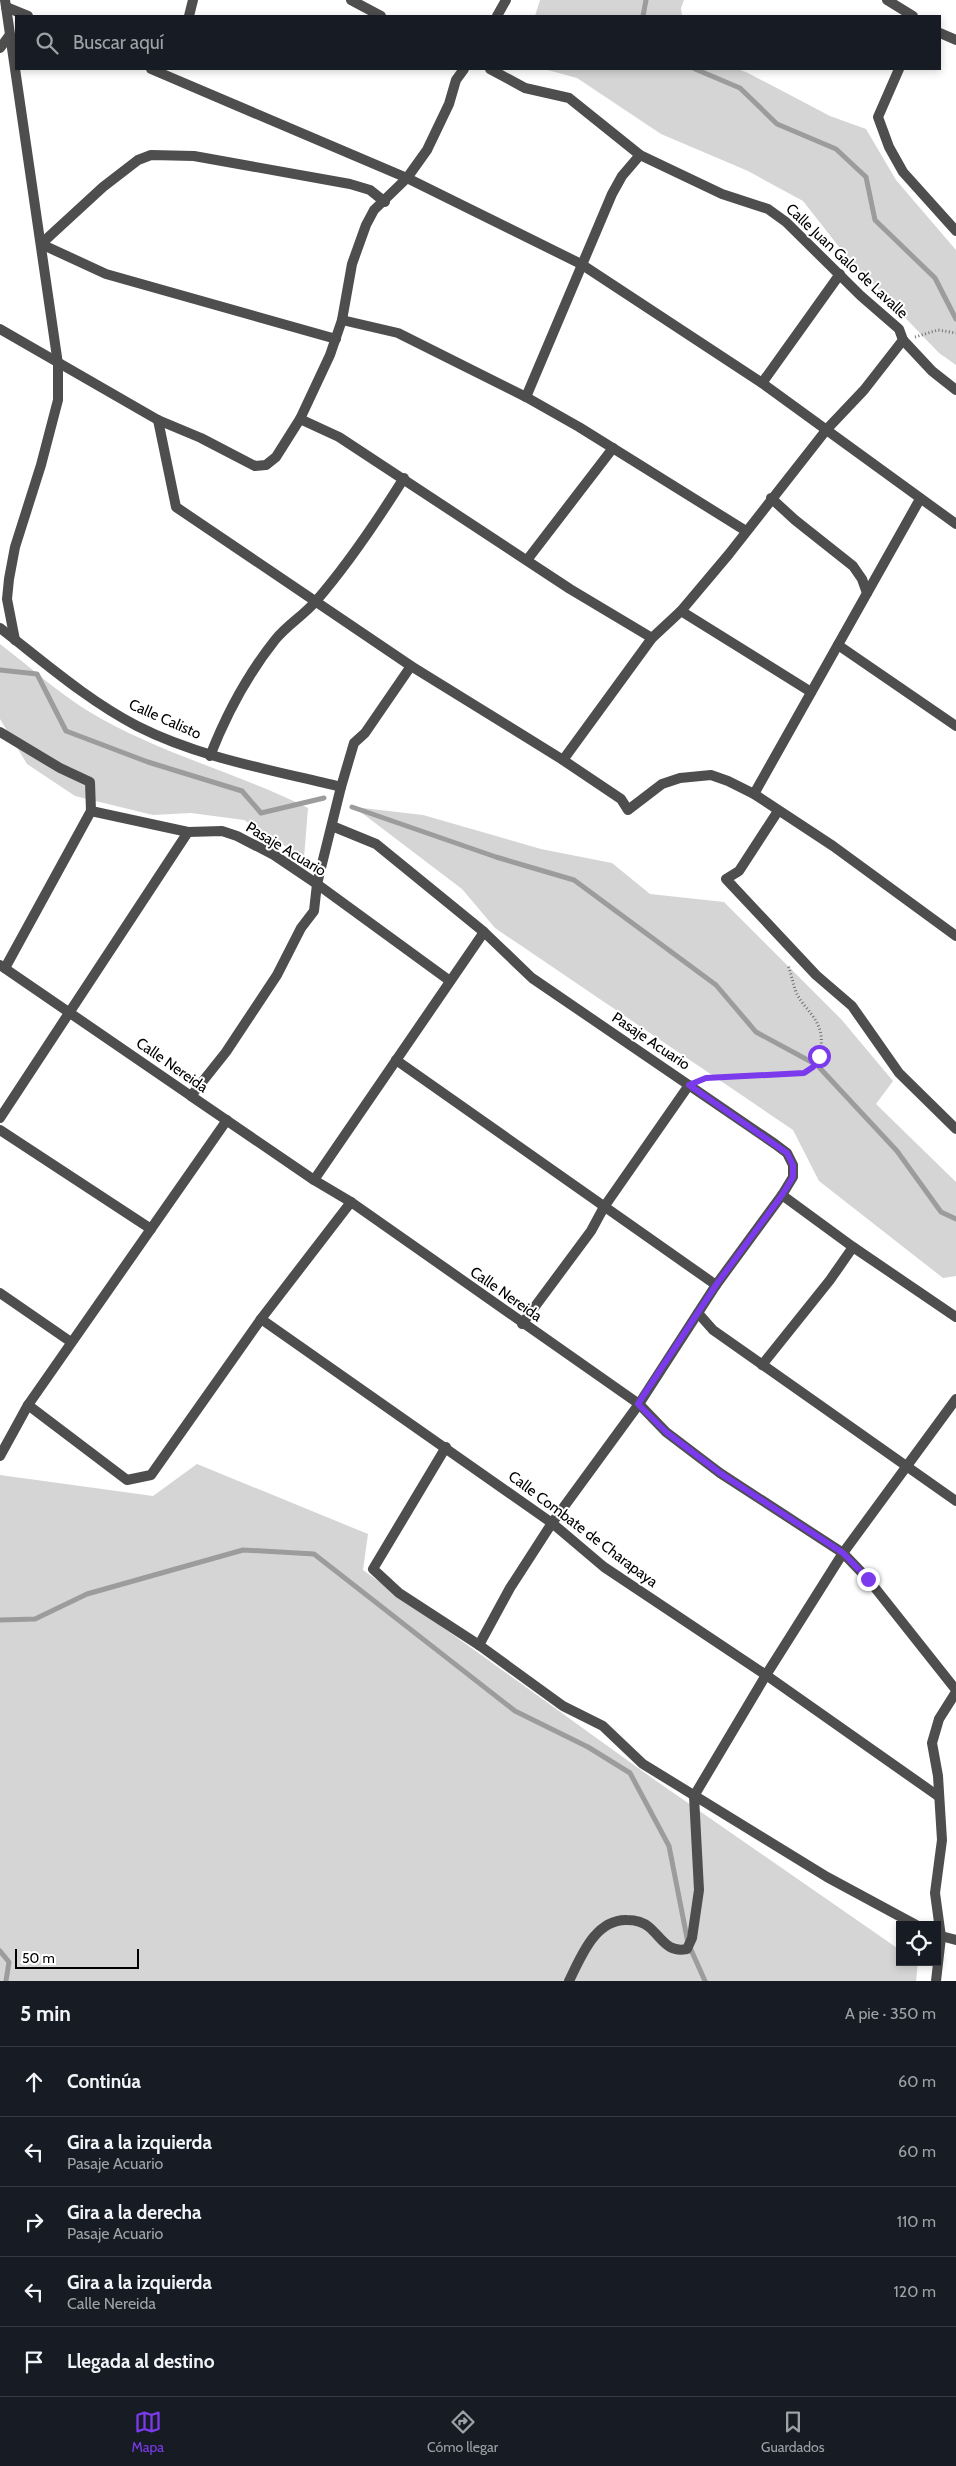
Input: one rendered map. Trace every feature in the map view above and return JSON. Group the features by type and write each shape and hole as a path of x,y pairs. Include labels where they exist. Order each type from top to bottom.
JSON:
{"street":[{"path":"189,15 193,0"},
{"path":"351,0 379,15"},
{"path":"498,15 506,0"},
{"path":"886,0 911,15"},
{"path":"5,3 26,15"},
{"path":"5,3 58,364 56,407 41,465 15,546 9,579 7,599 15,640"},
{"path":"941,33 956,40"},
{"path":"0,48 9,36"},
{"path":"156,70 175,74 407,178 581,264 643,302 762,383 956,524"},
{"path":"0,329 158,420 201,438 255,466 266,466 276,457 300,418 336,339 342,320 352,264 374,210 385,202 407,178 427,150 449,104 456,80 463,70"},
{"name":"Calle Juan Galo de Lavalle","path":"492,70 525,88 569,98 640,155 722,194 768,209 786,222 899,329 903,340 932,371 956,390"},
{"path":"900,70 878,117 889,147 903,172 956,231"},
{"path":"41,244 103,187 138,160 151,155 194,156 350,184 370,190 385,202"},
{"path":"526,398 612,194 622,176 640,155"},
{"path":"41,244 106,274 336,339"},
{"path":"762,383 840,274"},
{"path":"342,320 398,333 526,398 613,448 746,531"},
{"path":"563,760 652,638 681,611 826,428 864,390 903,340"},
{"path":"300,418 339,437 527,560 652,638"},
{"path":"158,420 176,507 317,600 411,666 563,760 620,799 628,810 662,784 694,775 711,775 754,794 833,846 956,936"},
{"path":"527,560 613,448"},
{"path":"210,756 221,728 274,641 289,624 305,613 317,600 371,531 404,478"},
{"path":"771,498 795,520 853,566 862,579 867,593"},
{"path":"754,794 920,499"},
{"path":"681,611 811,692"},
{"name":"Calle Calisto","path":"0,628 97,703 138,726 210,756 341,787"},
{"path":"838,645 956,726"},
{"path":"191,1096 213,1072 277,975 300,928 314,911 317,884 354,743 365,733 411,666"},
{"path":"1,736 90,782 91,811 3,966"},
{"name":"Pasaje Acuario","path":"91,811 188,832 222,831 237,836 274,855 317,884 450,981"},
{"path":"778,811 739,871 726,879 816,975 852,1006 899,1073 956,1129"},
{"name":"Pasaje Acuario","path":"332,826 376,844 484,932 532,978 787,1153 793,1165 793,1177 782,1195 716,1285 638,1404 552,1523 510,1588 479,1646"},
{"path":"0,1118 188,832"},
{"path":"314,1180 484,932"},
{"name":"Calle Nereida","path":"3,966 314,1180 351,1202 638,1404 666,1432 720,1473 843,1553 868,1579 956,1691"},
{"path":"396,1060 716,1285"},
{"path":"522,1324 590,1231 604,1207 689,1085"},
{"path":"0,1456 28,1405 226,1120"},
{"path":"0,1130 151,1229"},
{"path":"782,1195 853,1247 956,1317"},
{"path":"28,1405 127,1480 151,1475 261,1319 351,1202"},
{"path":"762,1365 830,1280 853,1247"},
{"path":"0,1293 71,1342"},
{"path":"698,1313 713,1330 956,1501"},
{"name":"Calle Combate de Charapaya","path":"261,1319 446,1446 552,1523 604,1567 766,1675 938,1796"},
{"path":"569,1981 589,1943 604,1926 620,1920 634,1920 648,1926 669,1948 678,1950 686,1948 692,1938 699,1890 694,1796 766,1675 843,1553 956,1399"},
{"path":"446,1446 373,1568 399,1593 479,1646 563,1706 603,1726 643,1764 827,1877 909,1921"},
{"path":"938,1921 935,1893 942,1840 938,1776 932,1743 939,1719 956,1691"},
{"path":"941,1936 956,1940"},
{"path":"936,1981 937,1966"}],"path":[{"path":"903,340 938,330 956,333"},
{"path":"689,1085 706,1078 804,1073 813,1067 819,1056 821,1040 818,1025 796,993 787,962"}],"shaded area":[{"path":"540,0 684,0 681,8 682,15 535,15"},
{"path":"548,70 740,70 830,116 866,129 896,180 956,250 956,365 939,353 847,257 803,201 748,171 661,134 577,78"},
{"path":"0,644 65,696 114,726 169,751 281,795 308,808 304,858 244,820 191,813 153,815 75,796 27,764 0,719"},
{"path":"354,807 423,815 541,849 612,863 650,894 724,902 841,1019 893,1081 876,1104 956,1182 956,1276 943,1278 819,1181 793,1130 495,928 462,889"},
{"path":"197,1464 368,1534 363,1570 652,1778 896,1947 896,1966 918,1966 916,1981 0,1981 0,1475 153,1496"}],"waterway":[{"path":"643,15 646,0"},
{"path":"697,70 740,88 777,124 836,149 866,177 875,220 935,278 956,319"},
{"path":"0,670 37,674 66,731 148,762 242,791 261,813 324,798"},
{"path":"352,807 496,857 574,880 716,985 756,1032 817,1065 897,1151 941,1212 956,1219"},
{"path":"0,1620 35,1619 87,1594 243,1550 314,1554 515,1711 588,1747 630,1773 669,1846 688,1943 705,1981"},
{"path":"0,1951 9,1962 6,1981"}],"route":[{"path":"819,1056 813,1067 804,1073 706,1078 689,1085 787,1153 793,1165 793,1177 716,1285 638,1404 666,1432 720,1473 843,1553 868,1579"}]}
